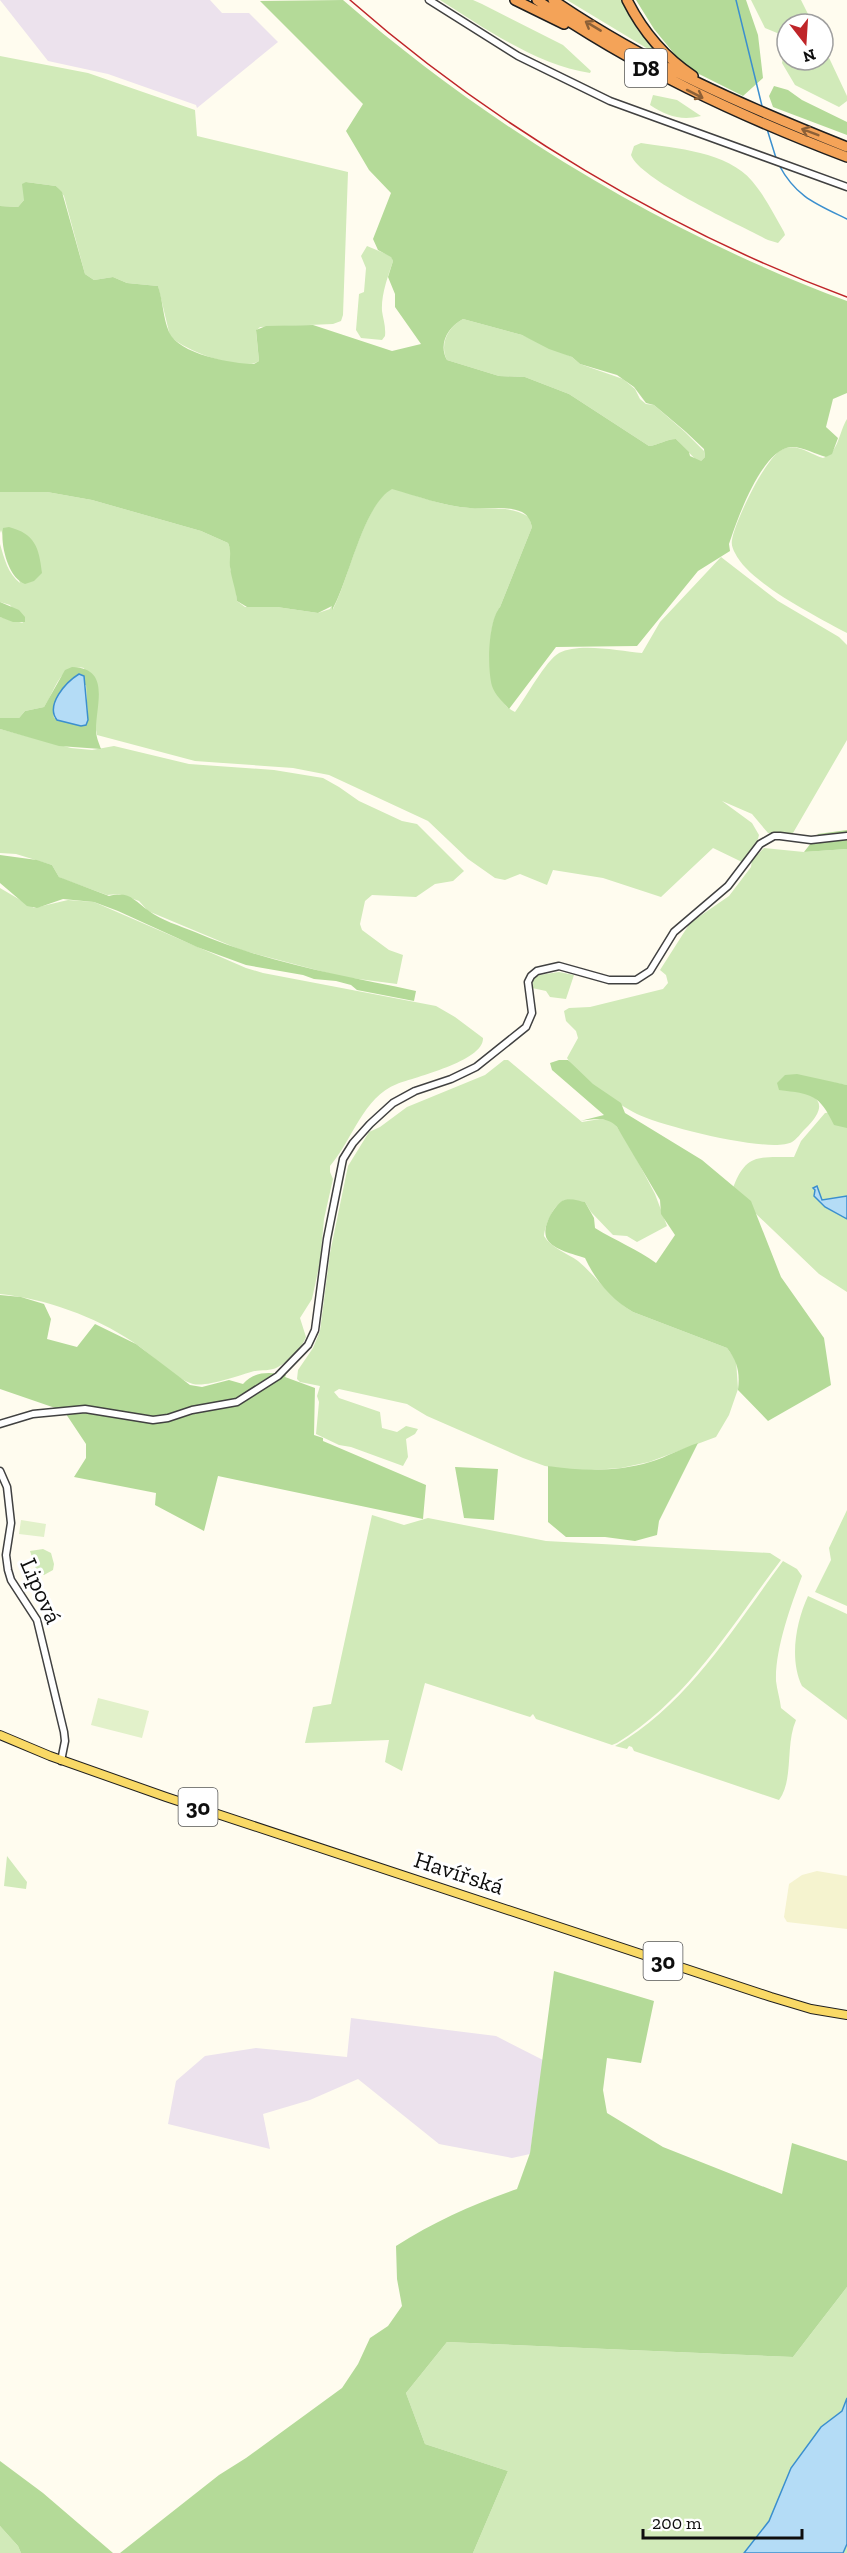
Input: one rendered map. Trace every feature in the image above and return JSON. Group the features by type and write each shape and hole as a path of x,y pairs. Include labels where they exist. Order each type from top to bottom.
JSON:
{"highway":[{"path":"515,0 592,37"},
{"name":"D8","path":"537,0 592,37 657,75 705,99 847,157"},
{"name":"D8","path":"553,0 620,43 722,96 847,147"},
{"path":"627,0 641,25 662,51 722,96"}],"main road":[{"name":"30","path":"0,1735 61,1761"},
{"name":"Havířská","path":"61,1761 779,2000 811,2009 847,2015"}],"street":[{"path":"429,0 501,46 563,80 610,101 847,188"},
{"path":"0,1424 33,1414 85,1408 153,1420 168,1418 192,1410 237,1402 278,1376 303,1351 315,1330 327,1239 343,1159 353,1143 370,1124 393,1103 415,1091 451,1080 476,1067 526,1027 531,1013 528,982 537,971 559,966 609,980 626,982 636,980 650,971 674,932 728,886 760,844 780,836 811,840 847,836"},
{"name":"Lipová","path":"0,1471 7,1487 11,1523 6,1555 8,1570 11,1580 37,1620 44,1642 64,1732 65,1741 61,1761"}],"shaded area":[{"path":"0,0 210,0 222,13 249,13 278,42 197,108 196,105 108,74 48,61"},
{"path":"817,1871 847,1876 847,1929 787,1922 784,1917 789,1884 802,1875"},
{"path":"351,2018 496,2036 543,2060 530,2154 512,2158 439,2144 358,2079 310,2100 263,2114 270,2149 168,2124 176,2081 205,2056 256,2048 347,2057"}],"green space":[{"path":"343,0 458,91 519,134 582,173 646,210 712,243 779,274 847,301 847,393 833,399 826,427 838,438 832,454 826,457 795,447 779,451 760,473 744,504 729,544 730,551 698,571 637,646 556,647 509,709 492,686 489,668 490,645 496,614 532,527 529,518 522,512 510,509 460,507 392,489 382,498 365,527 332,610 332,606 318,613 277,607 247,607 237,601 228,543 201,531 92,500 47,492 0,492 0,206 18,207 24,200 22,184 26,182 56,186 62,192 85,274 94,280 113,277 127,283 158,286 169,332 174,340 194,352 220,360 254,364 259,361 256,330 266,326 313,325 392,351 421,344 395,307 395,294 388,277 393,261 391,257 378,250 373,239 391,193 369,170 346,131 363,104 260,1","holes":["463,319 522,335 549,349 572,357 580,364 617,375 634,387 646,403 654,405 686,432 704,449 705,457 701,461 690,456 676,439 649,446 569,394 525,377 499,376 447,360 444,354 446,336"]},
{"path":"440,0 473,0 482,4 563,45 591,71 590,73 570,69 531,54"},
{"path":"567,0 621,0 637,29 658,55"},
{"path":"636,0 746,0 758,35 763,78 743,96 685,67 654,29"},
{"path":"751,0 801,0 807,12 775,12 775,32 765,28"},
{"path":"0,56 88,73 195,110 197,136 348,172 341,321 333,324 260,327 256,331 259,361 251,364 227,362 187,348 170,336 158,286 127,283 113,277 94,280 85,274 64,196 56,186 26,182 24,200 18,207 0,206"},
{"path":"835,70 847,96 847,101 839,107 795,85 787,72"},
{"path":"774,86 788,90 802,100 847,122 847,135 773,107 769,96"},
{"path":"653,95 677,100 701,116 681,118 662,112 650,105"},
{"path":"641,143 700,153 742,171 761,193 785,235 778,243 768,240 652,177 638,165 631,155 634,146"},
{"path":"367,246 391,256 393,261 383,299 385,336 382,340 361,338 356,330 359,294 364,292 366,268 361,256"},
{"path":"463,319 522,335 572,357 580,364 623,379 635,389 640,399 646,404 654,405 685,432 704,451 705,457 697,461 676,439 649,446 569,394 525,377 499,376 447,360 444,348 446,336"},
{"path":"847,419 847,633 785,598 754,576 735,553 732,542 734,531 752,490 776,454 783,449 793,447 823,458 828,456 835,447"},
{"path":"392,488 450,505 508,509 529,517 532,527 495,617 490,647 494,680 499,694 506,705 515,712 542,671 559,653 577,648 588,648 642,653 660,622 721,557 778,601 839,637 847,645 847,740 793,833 768,833 752,814 722,801 752,823 759,835 756,846 742,862 713,848 661,897 603,878 553,870 547,885 520,874 505,880 495,878 468,859 428,821 329,775 293,768 195,761 97,735 84,668 69,670 64,674 44,707 25,711 19,718 0,718 0,617 23,623 10,605 0,602 0,544 9,570 20,583 1,530 0,533 0,492 47,492 92,500 201,531 228,543 231,551 230,569 235,581 237,601 245,607 277,607 318,613 330,609 332,605 333,609 365,526 382,497"},
{"path":"9,527 25,533 37,549 42,573 34,581 25,584 19,581 10,568 4,551 2,535 3,528"},
{"path":"0,602 19,610 25,617 25,622 13,622 0,617"},
{"path":"72,667 84,669 97,681 99,699 96,733 101,749 59,746 0,729 0,718 19,718 25,711 44,707 65,670","holes":["86,685 88,720 81,726 54,718 55,704 62,696"]},
{"path":"0,729 71,748 92,750 114,746 189,764 274,770 323,778 359,801 402,821 417,824 464,871 453,881 435,884 416,897 372,895 365,901 360,924 362,930 389,950 403,955 397,984 343,977 241,950 148,911 139,901 119,894 107,895 63,879 59,877 52,865 16,854 0,853"},
{"path":"847,830 847,849 804,852 818,834"},
{"path":"764,848 804,852 847,849 847,1085 801,1077 792,1091 811,1095 819,1103 819,1109 817,1115 796,1139 780,1145 740,1142 668,1125 637,1114 619,1103 589,1082 567,1058 578,1038 576,1031 566,1021 564,1011 569,1008 590,1007 663,989 668,983 666,975 660,970 690,923 729,896 751,867 752,860"},
{"path":"0,855 37,860 52,865 59,877 109,896 127,896 165,920 249,952 304,967 416,991 414,1001 357,990 351,985 336,981 314,979 246,965 197,947 94,902 63,899 37,908 27,906 0,883"},
{"path":"0,888 34,908 68,900 94,902 246,968 263,973 436,1006 483,1038 473,1054 461,1061 385,1090 359,1120 330,1166 333,1179 324,1219 320,1262 312,1299 300,1318 306,1337 294,1354 278,1367 254,1371 214,1383 193,1384 171,1371 133,1342 102,1324 69,1310 35,1300 0,1294"},
{"path":"559,972 574,975 566,999 550,997 546,991 532,988 533,978"},
{"path":"504,1060 508,1060 582,1122 612,1120 628,1143 655,1194 667,1226 637,1242 627,1236 613,1235 591,1212 585,1202 568,1200 554,1209 548,1220 544,1236 555,1247 578,1261 618,1301 633,1312 727,1348 736,1360 738,1389 729,1415 716,1437 649,1462 621,1468 577,1471 545,1466 523,1458 427,1416 407,1404 339,1389 334,1392 339,1398 380,1412 382,1428 397,1432 406,1426 418,1429 415,1434 406,1439 408,1457 403,1466 351,1447 339,1445 316,1434 319,1402 317,1396 320,1386 300,1382 297,1379 298,1370 313,1348 320,1331 330,1253 348,1166 369,1132 380,1127 407,1107 485,1075"},
{"path":"568,1060 593,1084 621,1103 625,1113 702,1160 751,1201 781,1277 824,1338 831,1385 768,1421 738,1390 737,1368 727,1348 633,1312 605,1289 585,1258 564,1251 550,1243 546,1235 549,1218 562,1201 568,1199 585,1202 594,1218 595,1228 656,1263 675,1235 661,1214 660,1200 617,1127 605,1120 580,1121 604,1115 552,1070 550,1063"},
{"path":"797,1074 847,1085 847,1128 834,1125 824,1107 813,1097 779,1090 777,1083 785,1075"},
{"path":"847,1110 847,1196 822,1200 818,1188 814,1196 825,1207 847,1219 847,1292 819,1274 732,1191 742,1170 748,1164 762,1158 794,1157 801,1141 825,1113"},
{"path":"0,1295 21,1297 44,1304 51,1319 47,1339 77,1347 95,1324 136,1344 190,1385 202,1387 229,1380 243,1384 252,1377 268,1373 286,1375 285,1377 315,1388 314,1435 323,1438 323,1441 426,1485 423,1519 218,1476 204,1531 155,1505 156,1493 74,1477 86,1458 86,1444 64,1411 0,1389"},
{"path":"698,1443 659,1521 657,1535 635,1541 605,1537 566,1537 548,1522 548,1466 587,1470 625,1468 656,1460"},
{"path":"455,1467 498,1469 494,1520 464,1518"},
{"path":"847,1510 847,1606 815,1592 831,1560 829,1548"},
{"path":"372,1515 404,1525 428,1518 546,1541 770,1553 781,1560 707,1660 687,1683 666,1705 617,1743 612,1745 536,1719 533,1714 530,1717 425,1683 402,1771 385,1762 389,1740 305,1743 313,1707 331,1704"},
{"path":"21,1520 46,1524 44,1537 19,1534"},
{"path":"43,1549 51,1553 54,1564 53,1570 44,1575 37,1572 30,1551"},
{"path":"783,1561 797,1569 802,1576 784,1627 776,1668 781,1708 796,1720 791,1740 786,1783 779,1800 634,1751 629,1746 627,1749 615,1746 641,1729 665,1709 687,1686 728,1637"},
{"path":"808,1596 847,1614 847,1720 802,1686 798,1675 795,1653 797,1629"},
{"path":"98,1698 149,1711 142,1738 91,1725"},
{"path":"7,1856 27,1882 26,1889 4,1886"},
{"path":"554,1971 654,2001 641,2063 607,2058 603,2090 607,2113 663,2147 782,2194 792,2143 847,2161 847,2287 793,2357 447,2342 406,2393 425,2444 508,2471 473,2553 120,2553 219,2475 342,2388 358,2364 370,2338 388,2326 402,2306 397,2279 396,2246 455,2214 517,2189 530,2153"},
{"path":"847,2287 847,2553 473,2553 508,2471 425,2444 406,2393 447,2342 793,2357"},
{"path":"0,2461 43,2493 113,2553 21,2553 18,2546 0,2526"},
{"path":"0,2526 18,2546 21,2553 0,2553"}],"water":[{"path":"79,674 84,676 88,720 86,725 81,726 57,720 54,714 55,701 59,694 68,682"},
{"path":"817,1186 822,1200 847,1196 847,1219 825,1207 814,1196 813,1188"},
{"path":"847,2398 847,2544 843,2553 744,2553 769,2521 791,2468 821,2427 842,2411"}],"waterway":[{"path":"736,0 762,106"},
{"path":"767,129 776,158"},
{"path":"779,165 792,185 800,192 816,204 847,219"}],"railway":[{"path":"350,0 462,90 585,171 715,241 781,271 847,297"}]}
